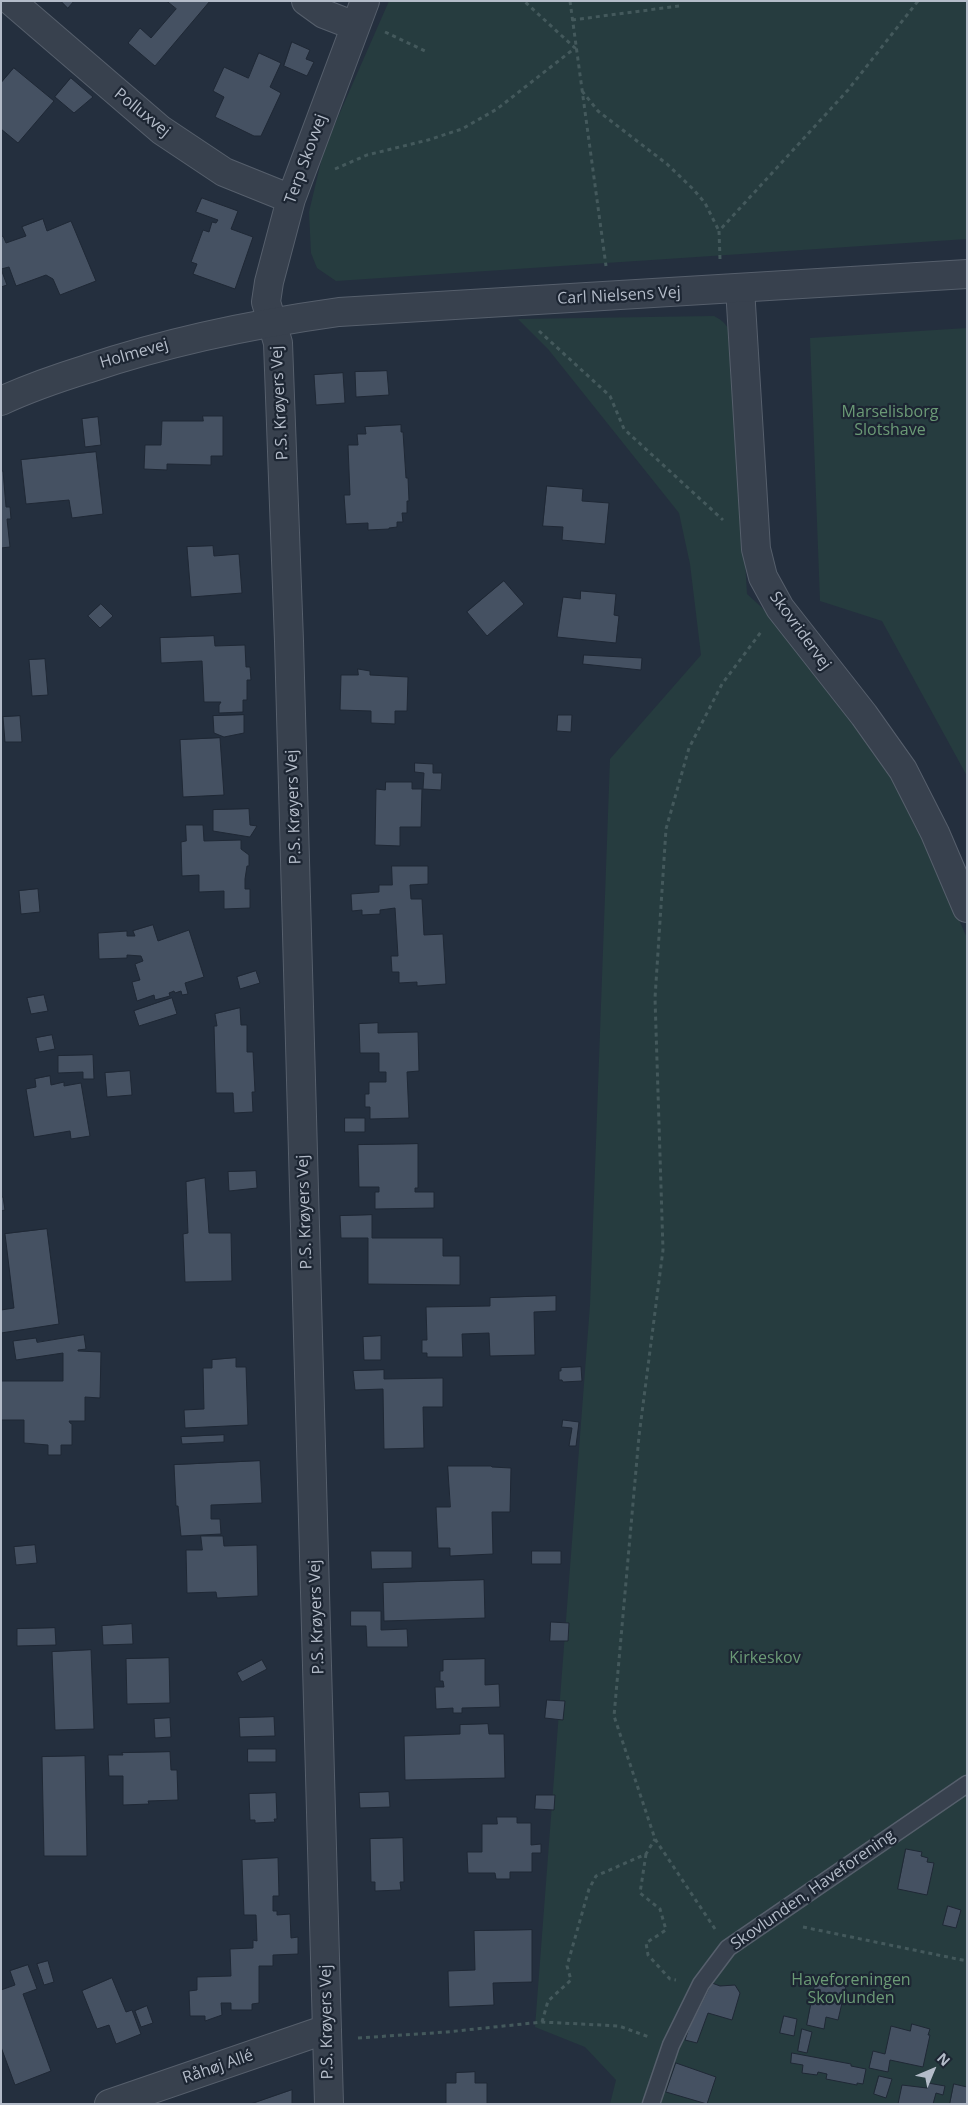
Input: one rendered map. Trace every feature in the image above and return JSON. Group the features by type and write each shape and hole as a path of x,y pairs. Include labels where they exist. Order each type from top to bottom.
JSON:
{"street":[{"name":"Polluxvej","path":"11,1 161,130 224,172 291,199"},
{"path":"306,1 324,14 355,26"},
{"name":"Terp Skovvej","path":"272,322 266,302 291,199 365,1"},
{"name":"Carl Nielsens Vej","path":"272,322 340,312 967,274"},
{"name":"Skovridervej","path":"731,289 756,549 763,577 780,608 864,715 903,770 935,833 967,907"},
{"name":"Holmevej","path":"1,401 25,390 118,358 192,338 272,322"},
{"name":"P.S. Krøyers Vej","path":"272,322 278,343 290,651 329,2104"},
{"name":"Råhøj Allé","path":"109,2104 328,2030"}],"lane":[{"name":"Skovlunden, Haveforening","path":"651,2104 670,2045 701,1984 728,1948 967,1784"}],"path":[{"path":"524,1 575,48"},
{"path":"570,1 610,296"},
{"path":"719,231 848,90 918,1"},
{"path":"572,20 680,6"},
{"path":"355,26 391,33 425,51"},
{"path":"329,174 367,155 428,140 462,129 497,109 575,48"},
{"path":"581,91 598,111 667,164 693,189 704,203 719,231 731,289"},
{"path":"508,302 610,396 624,429 756,549"},
{"path":"728,1948 655,1839 614,1716 639,1436 663,1250 655,998 666,829 688,748 722,684 780,608"},
{"path":"655,1839 646,1854 640,1893 660,1909 666,1930 646,1943 648,1955 670,1979 701,1984"},
{"path":"542,2022 548,2001 571,1980 567,1966 589,1889 596,1876 646,1854"},
{"path":"829,1931 967,1961"},
{"path":"328,2030 349,2038 447,2032 542,2022 619,2026 670,2045"}],"green space":[{"path":"389,1 967,1 967,239 336,281 317,268 311,253 309,212 324,149"},
{"name":"Kirkeskov","path":"714,316 725,324 732,337 747,594 769,614 861,732 894,781 923,838 967,938 967,2104 610,2104 616,2080 585,2047 535,2027 590,1305 610,759 701,655 690,564 679,513 548,349 518,319"},
{"name":"Marselisborg Slotshave","path":"967,328 967,776 882,621 820,601 810,338"}],"building":[{"path":"61,1 74,1 68,8"},
{"path":"167,1 210,1 155,66 128,43 140,28 151,38 176,9"},
{"path":"292,42 310,50 306,59 314,62 307,76 284,66"},
{"path":"259,53 281,63 270,87 281,93 261,136 254,136 215,117 224,97 213,91 224,67 248,78"},
{"path":"14,68 54,101 18,143 1,129 1,83"},
{"path":"71,78 93,97 74,113 55,97"},
{"path":"202,198 238,211 231,229 253,237 235,289 193,274 197,264 191,262 203,230 209,232 212,222 216,223 218,220 196,212"},
{"path":"43,219 47,231 71,221 96,281 60,295 53,279 46,275 16,286 9,267 1,269 1,237 3,236 6,243 26,236 22,227"},
{"path":"1,269 7,285 1,287"},
{"path":"387,371 389,395 356,397 355,372"},
{"path":"343,373 345,403 316,405 314,375"},
{"path":"203,416 223,416 223,456 211,456 211,465 167,464 167,470 144,469 145,445 161,445 162,421 203,421"},
{"path":"98,417 101,445 85,447 82,419"},
{"path":"401,425 409,501 407,501 407,513 402,513 403,522 397,522 397,527 389,529 368,530 368,523 346,524 344,495 350,495 348,445 358,445 357,434 366,434 365,427"},
{"path":"96,452 103,514 72,518 69,500 26,504 21,460"},
{"path":"1,471 3,471 6,507 10,507 11,519 7,519 10,547 1,548"},
{"path":"547,486 583,489 582,501 609,503 605,544 562,540 563,527 543,526"},
{"path":"213,546 214,556 239,554 242,593 191,597 187,547"},
{"path":"504,581 524,604 487,636 467,612"},
{"path":"581,591 616,594 614,615 619,616 616,643 557,637 563,597 580,599"},
{"path":"101,604 113,616 100,628 88,616"},
{"path":"214,636 215,646 245,645 246,667 250,667 251,680 247,680 247,700 243,700 243,712 219,713 221,702 204,702 202,661 161,663 160,638"},
{"path":"584,655 642,658 641,670 583,664"},
{"path":"45,659 48,695 32,696 29,660"},
{"path":"358,669 370,671 370,675 408,677 407,711 395,711 395,724 371,723 371,711 340,710 341,675 358,675"},
{"path":"244,715 244,733 224,737 214,733 213,716"},
{"path":"558,715 572,715 571,732 557,731"},
{"path":"20,716 22,742 5,742 3,717"},
{"path":"220,738 224,795 183,797 180,740"},
{"path":"415,763 433,764 433,773 442,773 441,790 423,789 424,773 415,772"},
{"path":"386,782 412,782 412,789 422,789 421,827 400,827 400,846 375,845 376,789 385,790"},
{"path":"249,809 250,825 257,826 250,837 213,831 213,810"},
{"path":"186,825 203,825 204,841 241,840 241,849 249,855 245,889 250,889 250,908 224,909 224,891 199,892 199,875 182,876 181,842 186,841"},
{"path":"392,866 428,866 428,884 410,885 411,899 422,899 424,935 443,934 446,984 417,986 417,982 399,983 399,972 392,972 391,956 398,956 395,908 380,910 380,914 362,915 362,910 352,911 351,894 379,892 379,885 392,885"},
{"path":"38,889 40,912 21,914 19,891"},
{"path":"153,925 158,941 189,930 204,977 185,983 188,994 182,995 181,991 175,993 174,991 169,993 170,996 155,1000 154,995 137,1001 132,982 140,980 135,964 143,961 141,956 127,955 127,958 99,959 98,933 127,931 127,936 135,936 133,931"},
{"path":"256,971 260,983 240,989 237,977"},
{"path":"44,995 48,1011 31,1014 27,998"},
{"path":"172,998 177,1014 139,1026 134,1011"},
{"path":"240,1008 241,1025 247,1025 247,1052 253,1052 255,1092 252,1092 253,1112 234,1113 233,1093 216,1093 214,1026 217,1026 215,1014"},
{"path":"378,1023 378,1033 418,1032 419,1071 407,1072 409,1118 370,1119 370,1107 365,1107 365,1094 369,1094 369,1082 386,1082 386,1072 379,1072 379,1053 360,1053 359,1024"},
{"path":"52,1035 55,1049 39,1052 36,1038"},
{"path":"93,1055 94,1079 83,1079 83,1072 58,1073 58,1056"},
{"path":"130,1071 132,1095 107,1097 105,1073"},
{"path":"50,1076 51,1085 64,1082 64,1086 81,1083 90,1136 71,1139 70,1131 34,1137 26,1089 36,1087 35,1079"},
{"path":"345,1118 365,1118 365,1132 345,1132"},
{"path":"418,1144 418,1188 415,1188 415,1192 434,1192 434,1208 375,1209 375,1192 379,1192 379,1187 359,1187 358,1145"},
{"path":"256,1171 257,1188 229,1191 228,1172"},
{"path":"205,1178 209,1233 231,1233 232,1281 185,1282 183,1234 188,1233 186,1182"},
{"path":"1,1197 3,1197 5,1210 1,1211"},
{"path":"372,1215 372,1238 443,1238 443,1256 460,1256 460,1285 368,1284 368,1238 341,1238 340,1216"},
{"path":"47,1229 59,1324 1,1333 1,1310 14,1308 5,1234"},
{"path":"556,1296 556,1311 534,1312 535,1355 490,1356 489,1333 462,1334 463,1357 427,1357 427,1353 422,1353 422,1340 427,1340 426,1307 490,1306 490,1298"},
{"path":"84,1335 86,1349 78,1351 101,1352 100,1398 85,1397 85,1421 69,1421 72,1424 72,1445 61,1445 61,1455 48,1455 48,1445 24,1443 24,1420 1,1420 1,1381 63,1381 63,1353 16,1360 13,1341 36,1338 37,1342"},
{"path":"381,1336 381,1360 364,1360 363,1337"},
{"path":"236,1358 236,1367 246,1367 248,1425 185,1428 184,1410 204,1409 203,1368 212,1368 212,1360"},
{"path":"581,1367 582,1381 563,1382 559,1380 561,1368"},
{"path":"384,1370 384,1379 443,1378 443,1407 423,1407 424,1448 384,1449 383,1389 355,1390 353,1371"},
{"path":"563,1420 579,1422 576,1446 569,1446 572,1428 562,1427"},
{"path":"224,1435 224,1442 182,1444 181,1437"},
{"path":"260,1461 262,1503 211,1505 211,1519 220,1519 221,1534 181,1536 178,1506 176,1506 174,1465"},
{"path":"448,1466 511,1468 510,1512 492,1512 493,1554 450,1556 450,1548 438,1548 436,1507 450,1507"},
{"path":"201,1536 223,1536 224,1546 257,1545 258,1596 217,1598 216,1592 187,1593 186,1550 202,1550"},
{"path":"35,1545 37,1563 16,1565 14,1547"},
{"path":"371,1551 412,1551 412,1568 372,1569"},
{"path":"532,1551 561,1551 561,1564 532,1564"},
{"path":"484,1580 485,1618 384,1621 383,1583"},
{"path":"351,1611 381,1611 381,1630 407,1629 408,1647 367,1647 366,1626 351,1626"},
{"path":"551,1622 569,1623 568,1641 550,1641"},
{"path":"132,1624 133,1644 103,1645 102,1626"},
{"path":"55,1628 56,1645 17,1646 17,1629"},
{"path":"91,1650 94,1729 55,1730 52,1652"},
{"path":"169,1658 170,1703 127,1704 126,1659"},
{"path":"485,1659 485,1685 499,1684 500,1707 462,1708 462,1713 453,1713 453,1708 436,1709 435,1687 444,1687 443,1681 440,1681 440,1671 443,1671 443,1660"},
{"path":"262,1660 267,1669 242,1682 237,1673"},
{"path":"547,1700 565,1701 563,1720 545,1718"},
{"path":"274,1717 275,1736 240,1737 239,1718"},
{"path":"170,1718 171,1737 155,1738 154,1719"},
{"path":"488,1724 489,1734 504,1734 505,1778 405,1780 404,1736 460,1734 460,1725"},
{"path":"248,1749 276,1749 276,1762 248,1762"},
{"path":"170,1752 171,1770 177,1770 178,1800 148,1801 149,1804 123,1805 123,1776 109,1776 108,1755"},
{"path":"85,1756 87,1856 44,1856 42,1757"},
{"path":"389,1792 390,1807 360,1808 359,1793"},
{"path":"276,1793 277,1819 274,1819 275,1822 255,1823 255,1820 250,1820 249,1794"},
{"path":"536,1795 555,1795 554,1810 535,1809"},
{"path":"497,1817 517,1817 517,1823 531,1823 531,1845 541,1844 541,1853 532,1853 532,1872 510,1872 510,1879 496,1879 495,1873 468,1873 467,1852 482,1852 482,1824 497,1824"},
{"path":"403,1838 404,1882 400,1882 401,1890 375,1891 375,1882 371,1882 370,1839"},
{"path":"906,1849 922,1852 921,1856 928,1858 927,1862 934,1863 927,1895 898,1889"},
{"path":"278,1858 279,1896 273,1896 273,1911 277,1911 277,1915 290,1914 291,1938 298,1937 298,1954 273,1955 273,1966 259,1966 259,2003 252,2004 252,2010 231,2010 231,2003 221,2003 222,2015 205,2021 205,2016 190,2016 189,1991 197,1990 197,1977 231,1976 230,1949 253,1948 253,1940 257,1941 256,1915 244,1915 242,1860"},
{"path":"948,1906 961,1910 956,1928 943,1925"},
{"path":"532,1930 532,1982 493,1983 494,2005 449,2007 448,1971 475,1970 474,1931"},
{"path":"48,1961 54,1982 44,1985 37,1964"},
{"path":"28,1965 37,1989 23,1994 51,2071 15,2085 1,2047 1,1990 15,1985 10,1971"},
{"path":"112,1978 126,2012 132,2010 141,2034 116,2044 109,2025 97,2029 82,1991"},
{"path":"816,1979 846,1986 838,2020 826,2017 824,2029 807,2025"},
{"path":"712,1983 720,1986 735,1985 740,1993 732,2020 708,2013 697,2043 685,2040 689,2028"},
{"path":"147,2006 153,2023 141,2027 135,2011"},
{"path":"784,2016 797,2019 794,2036 780,2033"},
{"path":"912,2024 930,2029 923,2067 890,2060 888,2072 869,2068 873,2051 885,2054 891,2026 910,2031"},
{"path":"802,2029 812,2032 807,2053 798,2051"},
{"path":"792,2053 851,2064 851,2066 866,2069 863,2084 857,2083 857,2085 826,2079 827,2074 818,2072 817,2075 802,2073 803,2065 791,2063"},
{"path":"676,2063 716,2077 707,2104 666,2092"},
{"path":"475,2072 475,2083 487,2083 487,2104 446,2104 446,2083 456,2083 456,2073"},
{"path":"879,2076 892,2079 886,2098 874,2094"},
{"path":"928,2083 945,2086 943,2095 936,2093 933,2104 898,2104 902,2085 927,2088"},
{"path":"954,2084 967,2087 967,2104 950,2104"},
{"path":"292,2090 292,2104 251,2104"}],"park label":[{"name":"Haveforeningen Skovlunden","path":"851,1989"}]}
